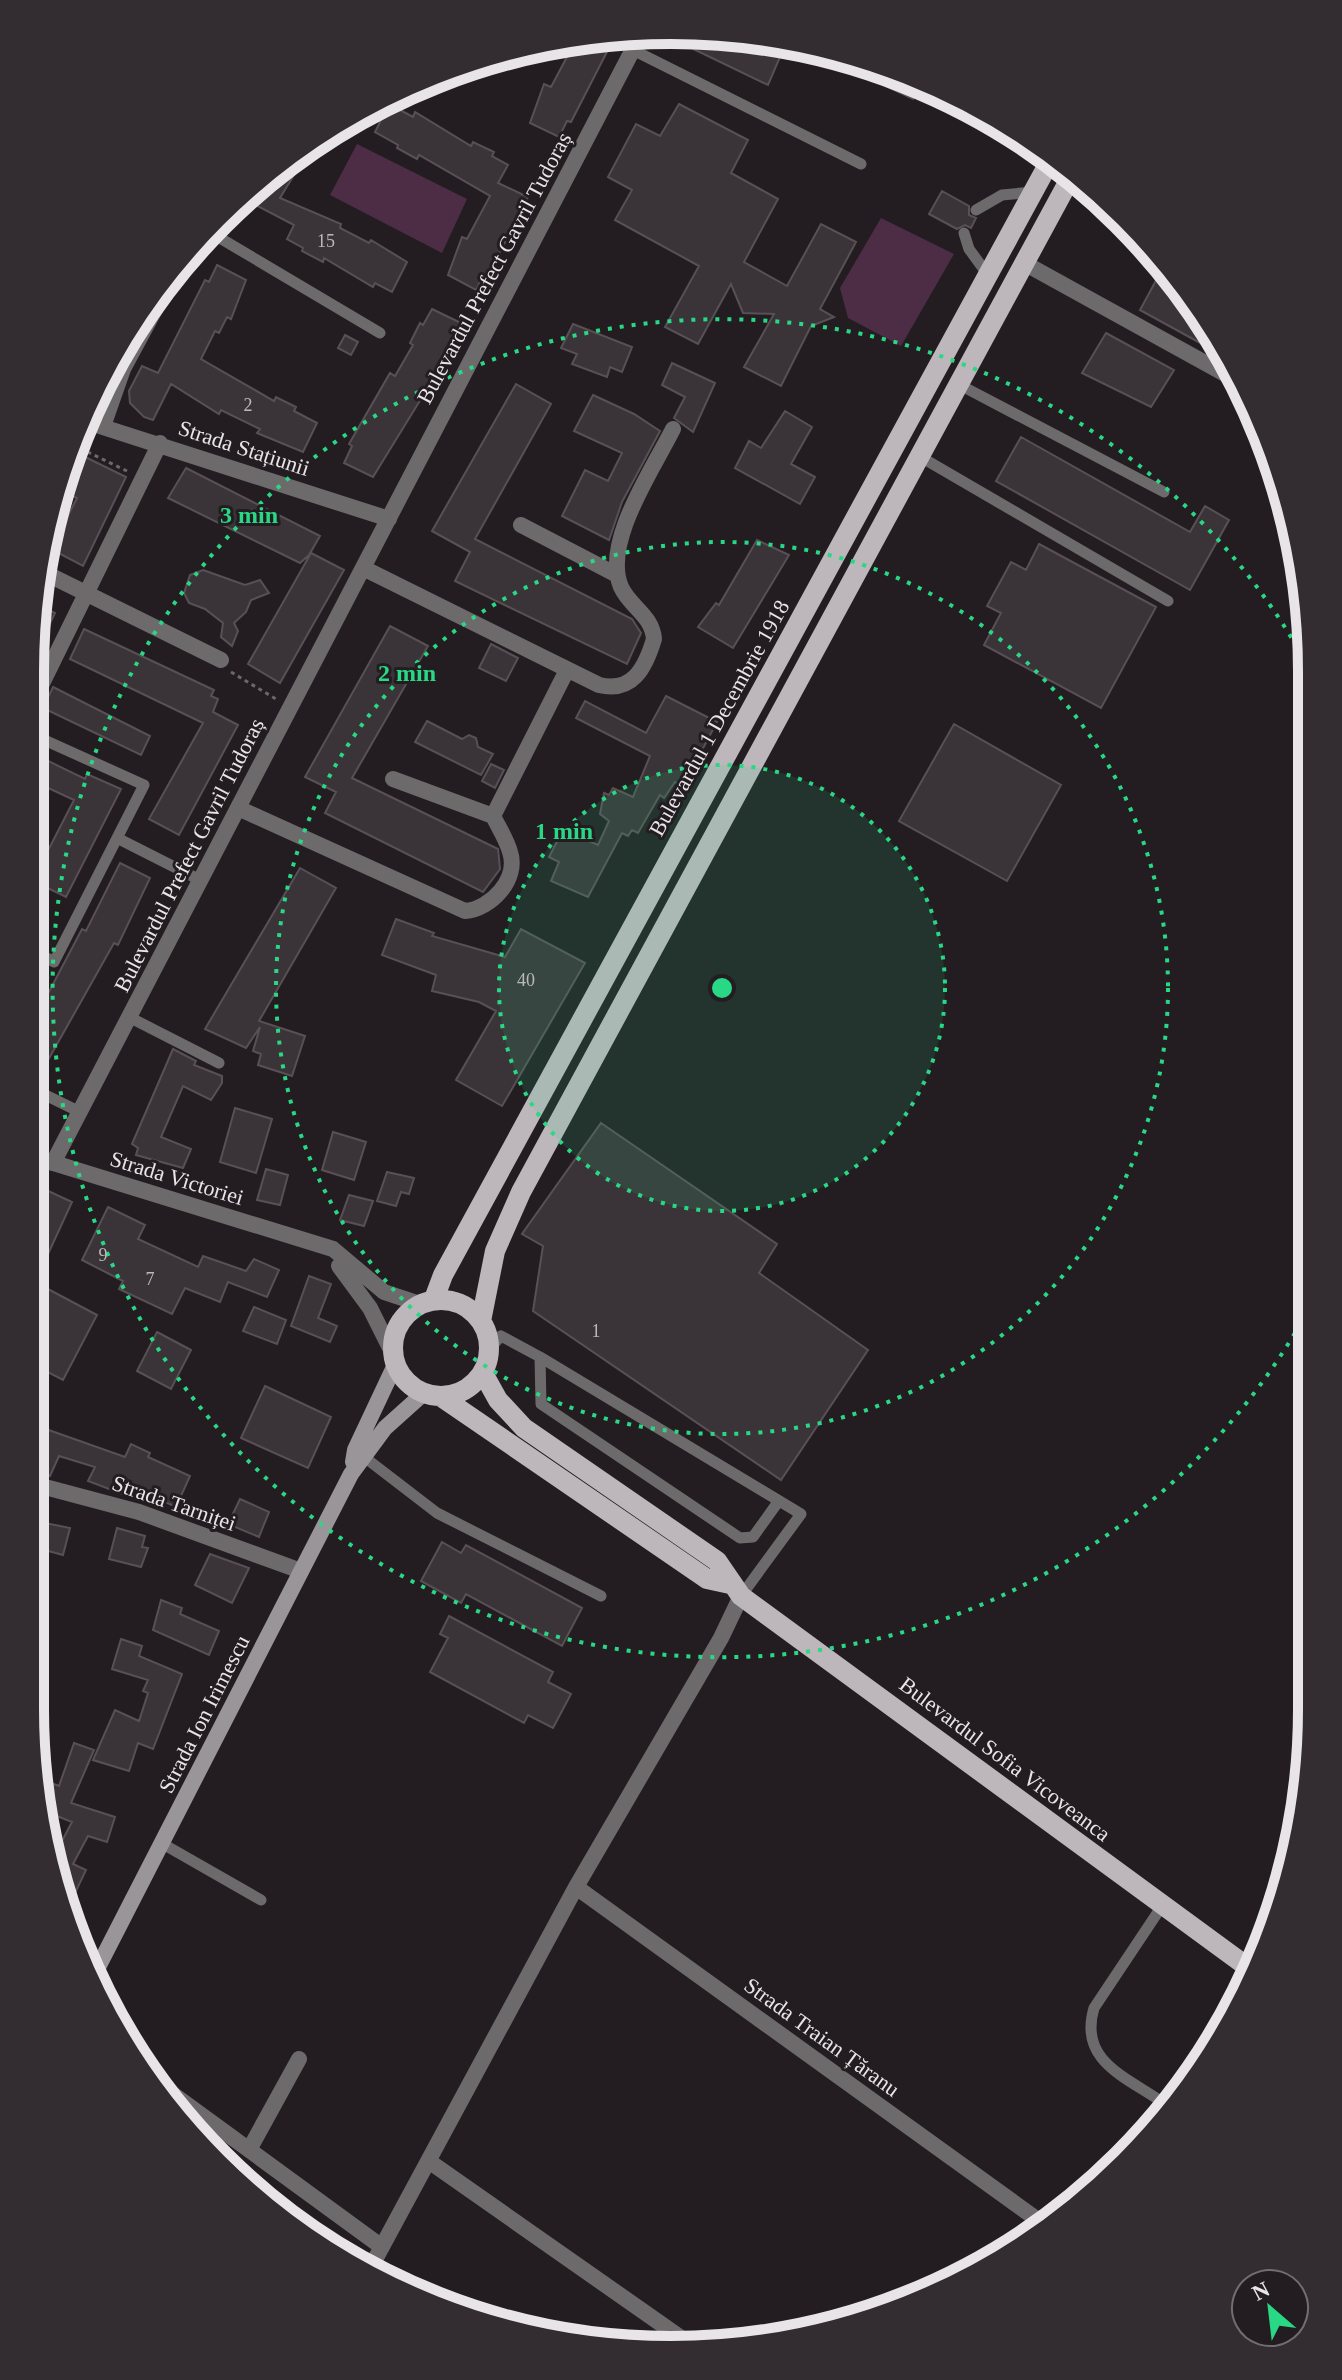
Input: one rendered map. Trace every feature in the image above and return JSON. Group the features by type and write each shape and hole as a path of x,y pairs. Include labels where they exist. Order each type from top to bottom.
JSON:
{"main road":[{"name":"Bulevardul 1 Decembrie 1918","path":"427,1302 1046,169"},
{"path":"481,1321 495,1251 521,1192 1066,185"},
{"path":"359,1453 409,1404 432,1395 464,1390 483,1373 490,1348 481,1321 461,1303 427,1302 399,1323 394,1358 401,1377 432,1395"},
{"name":"Strada Ion Irimescu","path":"99,1965 351,1474 394,1358"},
{"name":"Bulevardul Sofia Vicoveanca","path":"483,1373 498,1400 524,1428 717,1561 736,1590"},
{"name":"Bulevardul Sofia Vicoveanca","path":"432,1395 707,1579 736,1590 1243,1964"}],"street":[{"name":"Bulevardul Prefect Gavril Tudoraș","path":"53,1163 636,45"},
{"path":"1024,263 1221,372"},
{"path":"103,426 123,369 137,344"},
{"name":"Strada Stațiunii","path":"95,424 389,519"},
{"path":"363,568 599,685 621,688 630,683 654,639 649,621 623,590 617,575 617,552 622,533 673,429"},
{"path":"44,681 160,443"},
{"path":"521,525 617,575"},
{"path":"51,577 87,597 221,660"},
{"path":"493,816 567,670"},
{"path":"238,808 465,911 476,910 496,897 512,868 511,853 493,816 393,779"},
{"name":"Strada Victoriei","path":"44,1160 333,1249 384,1292 427,1302"},
{"name":"Strada Victoriei","path":"310,1242 334,1260 356,1285 394,1358"},
{"name":"Strada Tarniței","path":"44,1487 139,1512 301,1571"},
{"path":"374,2261 576,1887 721,1638 736,1590"},
{"name":"Strada Traian Țăranu","path":"576,1887 1036,2218"},
{"path":"249,2150 299,2059"},
{"path":"183,2102 382,2247"},
{"path":"430,2162 678,2336"}],"lane":[{"path":"633,50 861,164"},
{"path":"976,210 1002,195 1033,192"},
{"path":"964,233 969,249 988,275"},
{"path":"219,238 380,333"},
{"path":"958,384 1164,492"},
{"path":"919,456 1168,601"},
{"path":"44,740 144,785 54,962 44,956"},
{"path":"117,838 200,880"},
{"path":"129,1017 219,1063"},
{"path":"44,1094 80,1112"},
{"path":"490,1348 501,1336 801,1514 736,1590"},
{"path":"540,1357 541,1404 740,1538 753,1537 778,1502"},
{"path":"359,1453 437,1513 601,1596"},
{"path":"163,1844 261,1900"},
{"path":"1160,2101 1099,2058 1091,2047 1089,2025 1094,2008 1162,1906"}],"path":[{"path":"84,450 131,473"},
{"path":"221,660 226,669 290,708"},
{"path":"44,981 54,962"}],"shaded area":[{"path":"357,144 467,199 442,253 330,195"},
{"path":"881,218 954,254 901,346 848,318 840,288"},
{"path":"44,974 50,977 44,988"}],"building":[{"path":"685,45 712,45 781,54 768,85"},
{"path":"609,47 571,122 567,121 559,137 530,123 544,84 551,87 569,52"},
{"path":"854,71 915,94 913,99"},
{"path":"679,104 748,140 731,173 778,199 744,262 787,286 821,224 856,242 820,309 834,317 811,326 781,386 744,367 774,314 743,313 731,284 698,344 665,327 699,266 615,220 632,190 608,177 636,124 660,136"},
{"path":"394,109 413,117 415,112 471,146 473,142 494,152 492,156 508,165 498,183 528,197 488,276 484,274 476,290 448,275 462,237 467,239 490,196 419,155 417,159 397,148 398,145 375,132 384,114"},
{"path":"299,167 280,198 341,224 340,228 369,243 371,240 407,262 392,292 375,283 373,287 324,258 323,262 302,251 303,248 287,239 294,225 254,204"},
{"path":"942,191 969,206 969,215 976,218 971,228 965,225 957,229 929,214"},
{"path":"217,265 246,280 231,319 227,317 219,333 215,331 201,359 274,401 276,397 296,407 294,411 317,423 303,452 257,433 260,429 221,410 219,414 171,384 153,420 144,417 130,403 129,391 142,366 158,373 205,280 209,282"},
{"path":"1158,277 1207,347 1140,310"},
{"path":"432,309 461,323 452,340 456,342 373,477 344,463 352,446 349,444 390,373 395,376 413,345 410,343 420,323 423,325"},
{"path":"573,324 632,347 622,372 610,367 607,377 572,364 577,354 561,348"},
{"path":"1106,333 1174,370 1151,407 1082,373"},
{"path":"345,335 358,342 351,355 338,348"},
{"path":"672,363 715,383 693,432 674,418 685,397 662,385"},
{"path":"516,384 551,404 475,539 632,619 641,633 627,664 455,581 470,552 432,531"},
{"path":"593,395 634,414 660,431 622,502 609,540 562,516 585,470 608,481 622,453 574,431"},
{"path":"785,411 812,427 791,464 815,477 800,504 735,468 749,441 761,448"},
{"path":"1021,437 1190,532 1205,506 1229,520 1190,590 996,481"},
{"path":"82,456 126,477 83,566 56,551 60,531 77,498 69,495"},
{"path":"186,468 320,536 309,555 300,563 168,498"},
{"path":"757,540 789,555 733,648 698,627 716,603 719,605"},
{"path":"1039,544 1156,607 1101,708 984,645 1001,613 987,606 1011,562 1026,570"},
{"path":"311,553 344,570 280,683 248,664"},
{"path":"203,570 245,585 260,580 269,593 251,600 246,612 234,623 238,631 232,646 221,637 223,623 205,609 189,603 184,593 190,575"},
{"path":"47,609 55,613 45,634"},
{"path":"390,626 428,646 352,778 498,849 500,869 483,892 325,813 336,792 305,777"},
{"path":"84,629 214,690 211,696 218,699 213,712 238,725 179,835 149,819 203,723 70,659"},
{"path":"491,644 518,658 506,681 479,668"},
{"path":"53,687 150,736 141,755 44,706"},
{"path":"666,696 717,722 683,786 675,782 664,798 660,795 638,833 632,830 628,836 622,833 588,897 551,881 559,862 549,857 563,830 598,845 609,821 600,814 604,793 609,795 613,788 633,797 650,756 576,718 585,701 646,733"},
{"path":"427,721 462,739 469,735 476,738 478,747 493,754 481,775 415,742"},
{"path":"954,724 1061,785 1007,881 899,821"},
{"path":"44,759 85,779 87,774 121,789 66,897 44,886 44,858 74,800 44,786"},
{"path":"491,764 504,770 495,788 482,781"},
{"path":"120,863 150,878 118,945 114,943 47,1062 44,1060 44,1001 82,929 86,931"},
{"path":"300,868 336,888 259,1021 305,1036 292,1076 258,1065 261,1054 253,1051 260,1027 246,1048 205,1029"},
{"path":"396,919 434,933 432,936 505,957 521,929 585,963 502,1106 456,1080 496,1011 479,1002 432,991 436,975 382,955"},
{"path":"173,1049 196,1061 194,1065 222,1076 222,1083 211,1100 183,1086 161,1137 191,1149 183,1168 136,1155 138,1148 132,1144"},
{"path":"235,1108 272,1119 256,1173 220,1162"},
{"path":"601,1123 777,1244 759,1273 868,1350 781,1480 533,1311 543,1246 522,1234"},
{"path":"333,1132 366,1142 354,1180 322,1170"},
{"path":"266,1169 288,1175 280,1205 257,1200"},
{"path":"387,1172 414,1178 409,1194 401,1192 396,1206 377,1201"},
{"path":"44,1189 72,1202 44,1263"},
{"path":"349,1195 373,1201 364,1226 340,1220"},
{"path":"108,1207 145,1225 138,1239 198,1267 203,1256 246,1271 254,1259 279,1270 267,1297 228,1282 220,1302 185,1288 172,1314 119,1289 123,1281 82,1260"},
{"path":"309,1276 331,1284 318,1318 337,1326 330,1342 291,1326"},
{"path":"46,1288 97,1315 63,1380 44,1370"},
{"path":"254,1307 286,1320 277,1344 243,1331"},
{"path":"157,1332 191,1350 171,1389 137,1371"},
{"path":"265,1386 331,1417 308,1468 241,1438"},
{"path":"44,1428 125,1457 131,1444 150,1453 148,1457 190,1476 176,1507 132,1487 122,1494 88,1481 95,1467 59,1456 50,1476 44,1474"},
{"path":"240,1499 269,1512 259,1537 228,1524"},
{"path":"44,1523 70,1528 63,1555 44,1550"},
{"path":"117,1528 145,1536 142,1547 148,1548 141,1567 109,1559"},
{"path":"442,1542 461,1553 466,1545 582,1608 562,1646 466,1594 461,1603 421,1581"},
{"path":"210,1554 249,1568 232,1603 195,1585"},
{"path":"161,1600 182,1608 180,1614 219,1631 209,1655 153,1630"},
{"path":"449,1616 553,1672 548,1682 571,1694 553,1728 528,1715 524,1723 430,1672 448,1638 440,1634"},
{"path":"121,1639 142,1646 139,1656 182,1674 153,1749 138,1743 129,1771 93,1760 115,1710 139,1721 148,1693 143,1691 148,1680 112,1669"},
{"path":"74,1743 94,1750 71,1803 115,1817 107,1842 88,1836 73,1864 86,1870 76,1891 70,1888 59,1846 72,1822 53,1814 50,1795 54,1784 59,1786"}]}
